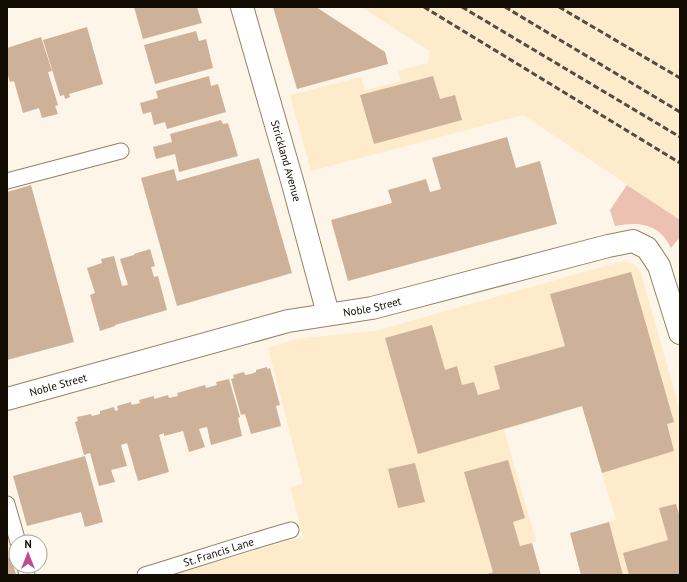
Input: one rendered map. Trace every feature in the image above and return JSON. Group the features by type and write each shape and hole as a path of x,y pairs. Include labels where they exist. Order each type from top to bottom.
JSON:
{"street":[{"name":"Strickland Avenue","path":"242,7 293,184 328,314"},
{"name":"Noble Street","path":"7,399 288,322 328,314 372,308 608,246 633,241 647,248 659,266 680,333"}],"lane":[{"path":"7,181 121,151"},
{"path":"7,504 16,534"},
{"name":"St. Francis Lane","path":"146,575 212,555 234,546 292,530"}],"shaded area":[{"path":"361,7 680,7 680,220 523,115 311,171 290,95 361,77 365,90 401,81 398,71 428,63 430,51"},
{"path":"627,185 680,220 680,237 671,248 661,234 648,226 632,224 615,226 610,210"},
{"path":"624,262 632,263 641,273 680,411 680,575 623,575 609,522 616,520 582,406 504,430 536,541 532,543 541,575 171,575 303,537 290,487 303,484 268,348 296,339 375,331"},
{"path":"7,519 11,534 8,534 8,574 22,575 7,575"}],"building":[{"path":"134,7 197,7 202,23 143,39"},
{"path":"273,7 316,7 385,52 388,64 297,89"},
{"path":"87,27 103,84 69,94 70,97 65,99 64,95 60,96 43,40"},
{"path":"196,31 199,41 206,39 213,68 155,84 144,45"},
{"path":"41,37 52,71 48,72 58,105 55,106 58,114 42,118 39,108 23,113 14,81 10,82 7,72 7,48"},
{"path":"209,76 211,86 218,84 226,112 167,129 165,122 154,125 151,112 143,114 140,103 158,98 156,91"},
{"path":"433,76 440,99 455,95 462,120 374,144 360,95"},
{"path":"221,120 223,124 228,123 238,156 179,172 175,154 156,159 153,147 172,142 170,134"},
{"path":"507,137 516,168 540,161 557,224 348,281 331,220 392,203 388,190 426,179 430,192 441,189 432,158"},
{"path":"259,158 292,273 177,306 141,178 174,169 177,181"},
{"path":"31,185 74,342 7,360 7,192"},
{"path":"150,249 155,266 151,267 154,277 158,276 167,310 115,325 100,331 90,295 95,293 87,268 102,263 101,259 114,256 122,286 128,285 120,259"},
{"path":"631,272 674,422 667,424 674,451 602,473 582,406 418,454 385,338 432,325 445,370 457,366 462,385 474,382 478,395 500,389 494,366 565,346 550,294"},
{"path":"267,367 267,369 270,368 280,405 276,406 281,426 251,434 245,414 241,415 231,379 234,378 233,375 244,372 245,375 251,374 256,372 256,370"},
{"path":"229,379 240,417 238,418 242,436 211,445 207,427 202,428 199,429 205,447 189,452 183,431 164,436 164,433 159,435 169,472 138,481 127,443 121,445 127,466 111,470 115,482 99,486 90,453 84,455 75,422 78,421 77,417 100,414 100,411 114,407 115,411 118,410 117,406 131,402 132,405 140,403 139,400 154,396 154,399 168,395 169,398 178,396 177,393 205,385 206,388 217,385 216,382"},
{"path":"85,456 103,522 85,527 81,512 27,526 13,476"},
{"path":"508,460 525,518 513,522 520,546 532,543 541,575 485,575 493,572 464,472"},
{"path":"415,463 425,502 398,508 388,469"},
{"path":"676,504 680,517 680,575 629,575 623,553 668,540 659,508"},
{"path":"609,522 623,575 581,575 570,533"},
{"path":"7,558 8,574 16,575 7,575"}],"railway":[{"path":"424,7 680,163"},
{"path":"462,7 680,137"},
{"path":"505,7 680,112"},
{"path":"559,7 680,78"}]}
